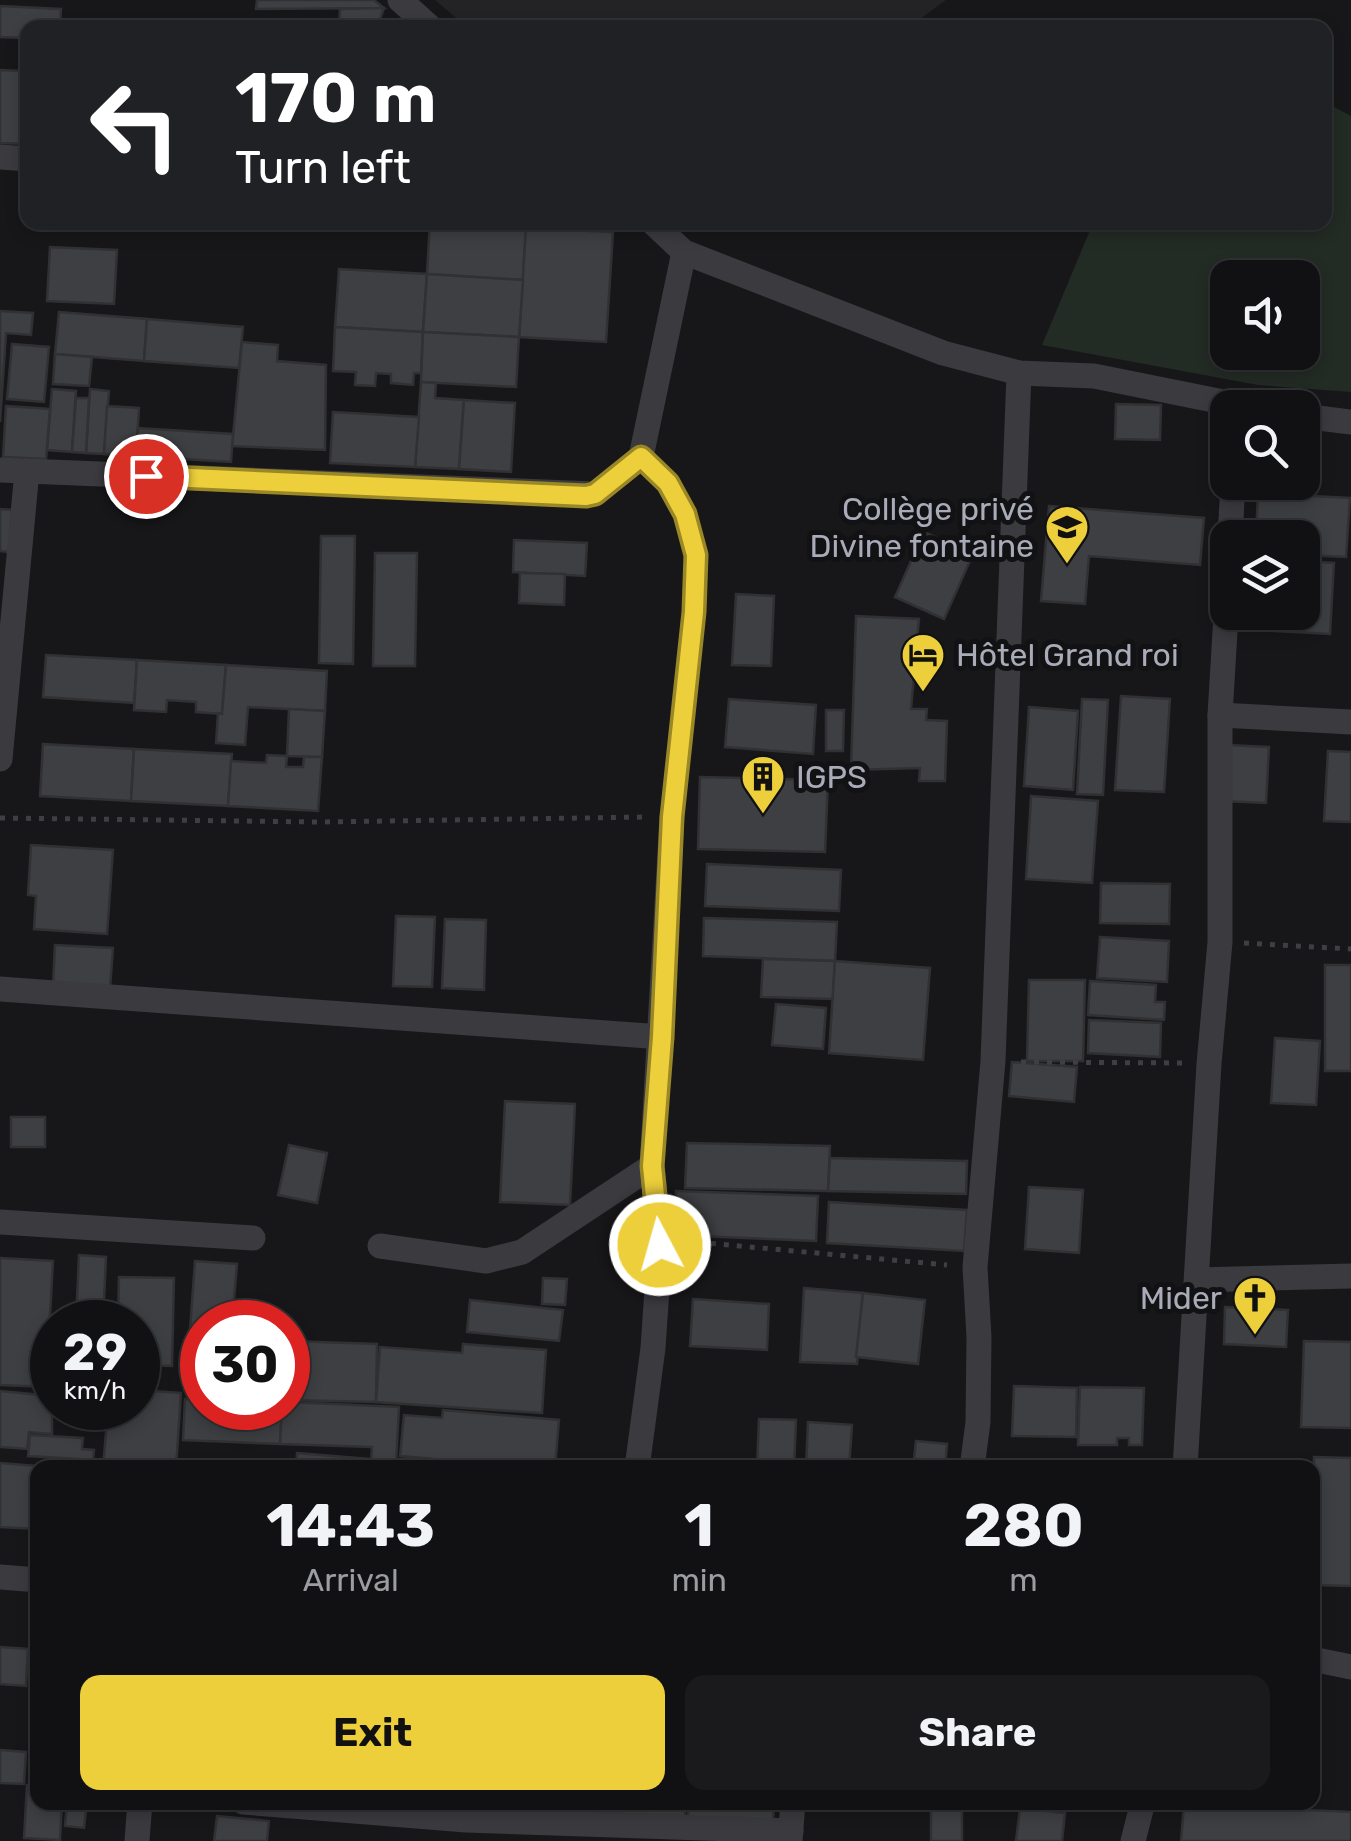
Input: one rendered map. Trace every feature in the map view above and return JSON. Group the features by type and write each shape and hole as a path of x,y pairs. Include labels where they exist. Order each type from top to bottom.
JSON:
{"street":[{"path":"400,0 423,20"},
{"path":"661,230 684,252 943,353 1019,373 1094,376 1210,399"},
{"path":"0,470 595,494 641,457 684,252"},
{"path":"973,1460 980,1337 975,1267 992,1062 1019,373"},
{"path":"1320,418 1351,422"},
{"path":"0,759 27,472"},
{"path":"1186,1460 1220,942 1220,715 1225,630"},
{"path":"1220,715 1351,722"},
{"path":"638,1460 653,1348 660,1245 652,1166 672,817"},
{"path":"0,989 662,1037"},
{"path":"380,1246 486,1261 522,1252 652,1166"},
{"path":"0,1222 253,1238"},
{"path":"1197,1280 1351,1276"},
{"path":"0,1577 30,1579"},
{"path":"1320,1661 1351,1667"},
{"path":"137,1841 139,1810"},
{"path":"342,1810 790,1836 792,1810"},
{"path":"1134,1841 1141,1810"}],"lane":[{"path":"641,457 668,483 685,514 696,555 694,612 672,817"}],"path":[{"path":"0,818 321,822 672,817"},
{"path":"1220,942 1351,949"},
{"path":"992,1062 1209,1064"},
{"path":"660,1245 692,1240 975,1267"}],"shaded area":[{"path":"435,0 946,0 919,20 459,20"},
{"path":"1332,106 1351,116 1351,392 1258,385 1042,345 1090,230 1332,230"}],"building":[{"path":"257,0 374,0 384,8 256,9"},
{"path":"0,6 61,9 60,20 20,20 20,38 0,37"},
{"path":"384,8 380,20 339,20 340,9"},
{"path":"0,70 20,71 20,144 0,143"},
{"path":"430,230 526,230 523,280 427,274"},
{"path":"526,230 613,232 606,342 519,337"},
{"path":"50,247 117,250 114,304 47,301"},
{"path":"339,269 427,274 423,332 335,327"},
{"path":"427,274 523,280 519,337 423,332"},
{"path":"0,311 33,313 31,335 6,333 0,422"},
{"path":"59,312 147,319 144,361 55,354"},
{"path":"147,319 243,327 239,368 144,361"},
{"path":"335,327 423,332 421,373 414,373 413,385 391,383 391,374 376,373 375,386 355,385 356,372 333,371"},
{"path":"423,332 519,337 516,387 421,382"},
{"path":"242,342 278,345 277,361 326,365 325,450 232,446"},
{"path":"12,344 49,347 44,402 7,399"},
{"path":"55,354 92,357 89,386 53,384"},
{"path":"421,382 436,383 435,398 464,400 459,469 415,467"},
{"path":"52,389 76,391 72,452 47,450"},
{"path":"90,389 109,391 104,454 86,453"},
{"path":"76,398 89,398 86,453 72,452"},
{"path":"464,400 515,403 511,472 459,469"},
{"path":"1116,404 1161,405 1160,440 1115,439"},
{"path":"6,406 50,409 46,459 3,457"},
{"path":"107,406 139,408 136,456 104,454"},
{"path":"333,412 419,417 415,467 330,463"},
{"path":"138,428 233,434 231,462 136,456"},
{"path":"1350,498 1346,557 1320,556 1320,520 1257,520 1258,500"},
{"path":"1049,506 1204,518 1200,565 1089,556 1085,604 1041,601"},
{"path":"0,509 12,510 9,552 0,551"},
{"path":"924,532 973,554 944,619 895,597"},
{"path":"321,536 355,536 353,664 319,663"},
{"path":"514,540 587,543 585,576 513,572"},
{"path":"375,553 417,553 415,666 373,666"},
{"path":"1320,562 1334,563 1330,634 1259,630 1320,630"},
{"path":"520,573 565,574 564,605 519,603"},
{"path":"736,594 774,596 771,666 732,665"},
{"path":"856,616 919,619 911,709 927,709 926,720 947,721 945,781 919,781 920,768 851,770"},
{"path":"46,655 137,660 134,703 43,697"},
{"path":"137,660 226,665 222,714 196,712 196,702 167,700 166,712 134,710"},
{"path":"226,665 327,671 325,711 248,707 245,745 216,743"},
{"path":"1121,696 1170,699 1164,792 1115,790"},
{"path":"729,699 816,705 813,754 725,747"},
{"path":"1082,699 1108,700 1103,795 1077,794"},
{"path":"1029,707 1078,711 1073,790 1024,786"},
{"path":"289,709 325,711 322,757 287,756"},
{"path":"826,710 844,710 843,751 826,751"},
{"path":"43,744 134,749 131,801 40,796"},
{"path":"1227,745 1269,747 1266,803 1224,801"},
{"path":"134,749 232,754 228,806 131,801"},
{"path":"1328,751 1351,752 1351,822 1324,821"},
{"path":"267,755 287,756 286,767 303,767 304,757 322,757 318,811 228,806 231,761 266,763"},
{"name":"IGPS","path":"700,777 828,780 825,852 698,849"},
{"path":"1031,796 1098,801 1092,883 1026,879"},
{"path":"31,845 113,850 107,934 34,929 36,896 28,895"},
{"path":"707,864 841,870 839,911 705,906"},
{"path":"1101,883 1170,884 1169,924 1100,923"},
{"path":"396,916 435,917 432,987 393,986"},
{"path":"704,918 837,922 835,961 703,956"},
{"path":"445,919 486,920 484,990 442,988"},
{"path":"1100,937 1169,941 1167,982 1097,978"},
{"path":"55,945 113,948 110,988 53,984"},
{"path":"763,959 835,961 833,999 761,997"},
{"path":"835,961 930,968 923,1060 829,1053"},
{"path":"1325,965 1351,965 1351,1071 1325,1071"},
{"path":"1029,980 1085,980 1083,1061 1027,1061"},
{"path":"1090,981 1156,985 1155,1002 1165,1002 1164,1020 1088,1015"},
{"path":"776,1004 826,1008 823,1049 772,1045"},
{"path":"1089,1020 1161,1023 1160,1057 1088,1053"},
{"path":"1275,1038 1320,1041 1316,1105 1271,1103"},
{"path":"1012,1062 1077,1067 1074,1102 1009,1096"},
{"path":"505,1101 575,1104 570,1205 500,1202"},
{"path":"11,1117 45,1117 45,1147 11,1147"},
{"path":"687,1143 830,1146 828,1191 685,1188"},
{"path":"289,1145 327,1153 317,1203 278,1195"},
{"path":"830,1158 967,1161 966,1194 828,1191"},
{"path":"1029,1187 1083,1190 1079,1253 1025,1249"},
{"path":"676,1191 818,1196 816,1241 674,1235"},
{"path":"829,1202 967,1210 964,1251 827,1243"},
{"path":"79,1255 106,1257 104,1300 77,1300"},
{"path":"0,1258 53,1261 51,1300 30,1300 30,1386 0,1385"},
{"path":"195,1261 237,1264 234,1300 192,1300"},
{"path":"119,1277 174,1278 172,1366 160,1366 160,1300 118,1300"},
{"path":"543,1278 567,1279 565,1305 542,1304"},
{"path":"804,1288 863,1293 857,1364 800,1362"},
{"path":"863,1293 925,1300 918,1364 856,1357"},
{"path":"693,1299 769,1304 767,1350 690,1346"},
{"path":"470,1300 563,1310 559,1341 467,1332"},
{"path":"1225,1307 1288,1310 1286,1347 1224,1344"},
{"path":"1304,1341 1351,1342 1351,1428 1301,1427"},
{"path":"310,1342 377,1344 376,1402 310,1400"},
{"path":"463,1344 546,1350 542,1413 376,1402 380,1347 462,1353"},
{"path":"1014,1386 1077,1388 1076,1437 1012,1436"},
{"path":"1080,1387 1144,1388 1142,1445 1129,1445 1129,1438 1117,1438 1117,1445 1078,1445"},
{"path":"0,1391 30,1394 30,1430 52,1430 52,1434 29,1432 27,1449 0,1447"},
{"path":"160,1392 180,1393 177,1460 104,1460 106,1430 160,1430"},
{"path":"310,1403 399,1407 396,1460 371,1460 372,1447 280,1444 281,1430 310,1430"},
{"path":"443,1410 559,1420 556,1460 433,1460 400,1456 404,1415 442,1418"},
{"path":"759,1419 796,1420 794,1460 757,1460"},
{"path":"808,1422 852,1425 850,1460 806,1460"},
{"path":"183,1430 281,1430 280,1444 183,1440"},
{"path":"30,1435 83,1438 82,1449 94,1450 93,1460 28,1456"},
{"path":"916,1441 947,1444 946,1460 914,1460"},
{"path":"297,1453 369,1459 369,1460 297,1460"},
{"path":"1351,1458 1351,1586 1320,1585 1320,1460 1314,1460"},
{"path":"0,1463 30,1465 30,1529 0,1527"},
{"path":"0,1647 28,1649 26,1686 0,1684"},
{"path":"0,1750 26,1752 24,1784 0,1783"},
{"path":"30,1785 30,1810 62,1810 60,1840 24,1838"},
{"path":"66,1810 86,1810 84,1828 65,1826"},
{"path":"685,1810 685,1816 589,1813"},
{"path":"688,1810 774,1810 773,1821 688,1817"},
{"path":"931,1810 962,1810 962,1841 931,1841"},
{"path":"1020,1810 1065,1813 1062,1841 1016,1841"},
{"path":"1184,1810 1351,1812 1351,1841 1181,1841"},
{"path":"217,1816 269,1821 267,1841 214,1841"}],"place":[{"name":"Collège privé Divine fontaine","path":"1067,565"},
{"name":"Hôtel Grand roi","path":"923,693"},
{"name":"IGPS","path":"763,815"},
{"name":"Mider","path":"1255,1336"}],"route":[{"path":"146,476 586,496 595,494 641,457 668,483 685,514 696,555 694,612 672,817 652,1166 660,1245"}]}
